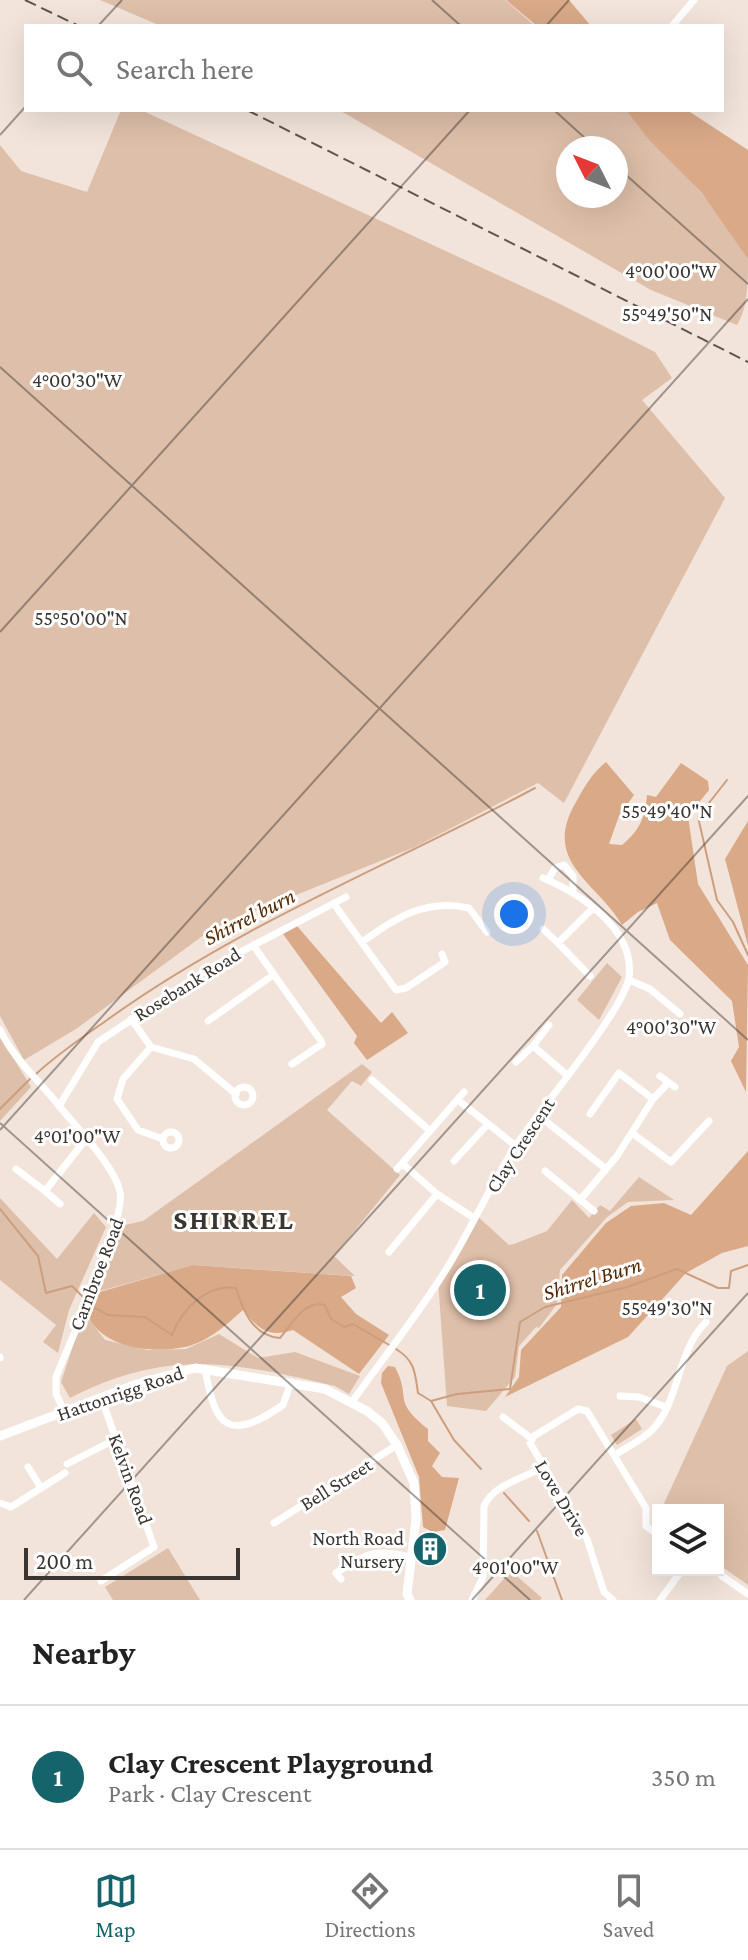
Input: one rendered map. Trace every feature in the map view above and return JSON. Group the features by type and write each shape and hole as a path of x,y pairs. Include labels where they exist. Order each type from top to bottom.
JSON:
{"street":[{"path":"674,24 694,0"},
{"path":"573,893 573,876 564,865 555,868 546,879 593,908 620,937 629,958 629,980 650,989 680,1014"},
{"name":"Rosebank Road","path":"59,1106 93,1047 131,1019 169,992 346,897"},
{"path":"334,904 399,992 445,962 442,954"},
{"path":"362,942 408,911 446,905 469,908 487,932"},
{"path":"558,943 593,908"},
{"path":"543,929 590,976"},
{"path":"253,945 273,975 282,982 322,1044 292,1064"},
{"path":"208,1021 273,975"},
{"name":"Clay Crescent","path":"352,1402 439,1282 516,1146 615,1008 629,980"},
{"path":"131,1019 151,1047 194,1059 236,1094"},
{"path":"516,1062 549,1025"},
{"name":"Carnbroe Road","path":"0,1030 28,1073 86,1139 113,1176 121,1193 119,1220 56,1377 56,1394 64,1411"},
{"path":"533,1046 567,1075"},
{"path":"151,1047 123,1079 117,1099 138,1130 163,1139"},
{"path":"590,1114 619,1073 653,1099"},
{"path":"580,1200 606,1169 653,1099 672,1085 660,1076"},
{"path":"372,1080 430,1131"},
{"path":"464,1092 400,1166 474,1218"},
{"path":"458,1100 516,1146"},
{"path":"538,1115 606,1169"},
{"path":"632,1133 671,1162 709,1121"},
{"path":"454,1161 488,1124"},
{"path":"45,1191 86,1139"},
{"path":"16,1169 60,1204"},
{"path":"545,1171 594,1211"},
{"path":"389,1252 437,1194"},
{"path":"615,1455 652,1430 666,1407 684,1356 706,1322"},
{"path":"205,1368 210,1396 224,1422 244,1428 283,1405 291,1382"},
{"name":"Hattonrigg Road","path":"0,1436 170,1373 205,1368 325,1389 375,1417 397,1445 414,1483 416,1519 409,1557 407,1594 410,1600"},
{"path":"620,1396 639,1397 666,1407"},
{"name":"Kelvin Road","path":"101,1397 154,1547 101,1581"},
{"name":"Love Drive","path":"613,1600 604,1592 587,1539 543,1467 530,1443 532,1439 583,1409 646,1508 646,1526 652,1530"},
{"name":"Love Drive","path":"503,1417 532,1439"},
{"path":"67,1464 116,1439"},
{"name":"Bell Street","path":"274,1523 397,1445"},
{"path":"28,1467 41,1488"},
{"path":"472,1600 483,1577 484,1506 488,1497 495,1489 519,1481 543,1467"},
{"path":"0,1503 11,1507 65,1473"},
{"path":"341,1579 336,1573 368,1553 383,1550 409,1557"},
{"path":"660,1600 678,1576"},
{"path":"722,1576 748,1594"}],"shaded area":[{"path":"100,0 505,0 533,24 156,24"},
{"path":"506,0 569,0 589,24 535,24"},
{"path":"120,112 145,112 556,302 655,352 672,378 642,400 725,498 564,803 538,783 415,847 212,929 76,1029 24,1060 0,1016 0,145 21,171 87,192"},
{"path":"342,112 628,112 712,205 741,244 748,260 741,318 737,325 651,290"},
{"path":"628,112 690,112 748,150 748,259 702,193 650,141"},
{"path":"606,762 634,795 619,816 609,844 622,845 633,834 643,817 647,795 656,797 681,763 708,781 709,790 688,816 698,884 748,965 746,1092 731,1061 739,1047 732,1001 670,940 657,903 638,912 622,925 568,856 565,840 567,823 586,785"},
{"path":"748,821 748,946 725,859"},
{"path":"297,926 381,1023 392,1012 408,1033 367,1060 354,1043 357,1036 283,934"},
{"path":"607,963 622,977 599,1020 577,1000"},
{"path":"0,1036 31,1087 0,1121"},
{"path":"362,1064 372,1072 361,1086 352,1081 327,1110 400,1175 334,1256 355,1276 194,1265 93,1293 120,1226 143,1221"},
{"path":"748,1151 748,1246 722,1253 686,1273 628,1337 505,1397 519,1377 521,1350 561,1307 562,1275 606,1223 631,1206 664,1203 691,1215"},
{"path":"639,1177 674,1200 628,1202 607,1217 560,1270 557,1304 539,1328 536,1327 519,1346 515,1377 486,1411 447,1406 438,1280 475,1214 509,1245 514,1244 547,1231 572,1200 589,1218 600,1205 610,1211"},
{"path":"0,1198 57,1259 94,1213 106,1227 69,1310 58,1353 43,1342 56,1325 0,1280"},
{"path":"193,1265 351,1276 356,1288 341,1297 356,1314 389,1335 359,1374 293,1330 277,1333 265,1330 243,1310 201,1341 185,1347 157,1350 114,1341 102,1334 86,1312 93,1294"},
{"path":"84,1313 105,1340 148,1350 186,1349 219,1334 258,1358 295,1352 360,1376 349,1394 335,1386 264,1371 201,1364 170,1366 105,1382 70,1398 61,1382"},
{"path":"748,1351 748,1585 724,1568 724,1504 664,1504 727,1366"},
{"path":"388,1366 395,1367 406,1405 428,1429 428,1441 440,1453 432,1466 442,1477 459,1478 445,1530 433,1532 423,1527 419,1477 381,1383 382,1373"},
{"path":"636,1419 642,1429 617,1445 611,1435"},
{"path":"168,1548 200,1600 113,1600 105,1587"},
{"path":"511,1571 542,1598 485,1600"}],"waterway":[{"name":"Shirrel Burn","path":"727,780 698,817 717,900 733,922 748,955"},
{"name":"Shirrel burn","path":"35,1075 107,1020 210,954 263,924 535,788"},
{"name":"Shirrel burn","path":"0,1109 30,1079"},
{"name":"Shirrel Burn","path":"0,1209 38,1256 46,1293 72,1286 86,1300"},
{"name":"Shirrel Burn","path":"396,1349 411,1363 418,1393 431,1401 457,1394 510,1389 520,1322 545,1307 627,1287 677,1269 718,1288 729,1288 731,1271 748,1265"},
{"name":"Shirrel Burn","path":"90,1305 108,1315 145,1317 172,1335 188,1308 205,1294 236,1288 250,1321 271,1336 280,1338 305,1310 318,1304 325,1305 331,1319 344,1327 353,1324 391,1346"},
{"path":"431,1401 454,1440 481,1469"},
{"path":"504,1493 529,1521"},
{"path":"537,1531 562,1600"}],"railway":[{"path":"25,0 75,24"},
{"path":"251,112 748,362"}],"place":[{"name":"Clay Crescent Playground","path":"480,1290"},
{"name":"North Road Nursery","path":"430,1549"}],"district":[{"name":"SHIRREL","path":"234,1219"}]}
